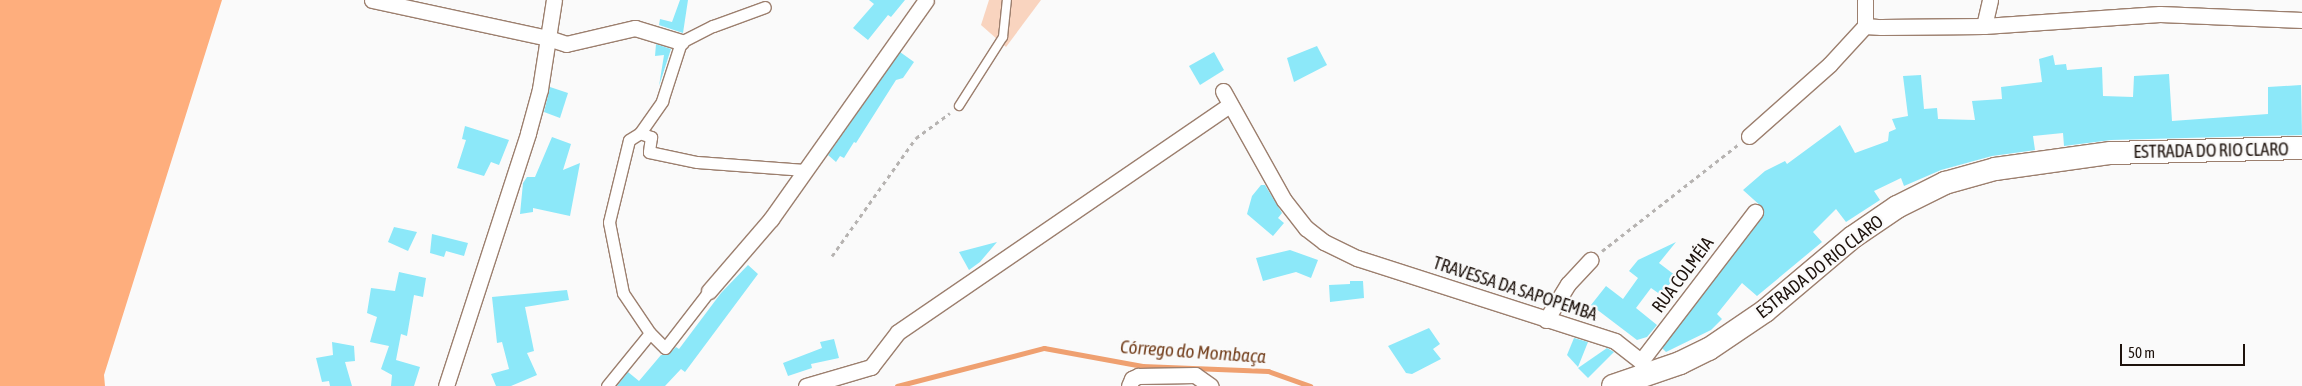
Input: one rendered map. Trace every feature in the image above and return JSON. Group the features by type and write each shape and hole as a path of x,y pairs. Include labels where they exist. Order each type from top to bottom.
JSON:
{"main road":[{"name":"ESTRADA DO RIO CLARO","path":"1613,386 1644,368 1680,364 1738,331 1853,237 1897,207 1945,183 1995,168 2111,153 2302,148"}],"street":[{"path":"372,0 548,38 566,44 635,28 681,42 713,26 765,7"},
{"path":"446,386 540,89 554,0"},
{"path":"681,42 662,102 640,133 629,140 609,222 623,293 650,332 665,348 709,291 771,219 926,0"},
{"path":"1749,136 1830,64 1865,26 1865,0"},
{"path":"1984,26 1990,0"},
{"path":"1865,26 1984,26 2142,7 2302,20"},
{"name":"TRAVESSA DA SAPOPEMBA","path":"1223,91 1284,200 1306,228 1324,242 1357,258 1614,341 1644,368"},
{"path":"806,386 870,366 898,332 1230,105"},
{"path":"640,133 651,137 649,152 697,162 805,170"},
{"name":"RUA COLMÉIA","path":"1644,368 1755,212"},
{"path":"1546,320 1568,284 1590,260"},
{"path":"607,386 650,332"},
{"path":"1129,386 1132,379 1138,376 1195,375 1212,386"}],"lane":[{"path":"959,106 1003,36 1008,0"}],"path":[{"path":"832,256 916,138 959,106"},
{"path":"1590,260 1749,136"}],"shaded area":[{"path":"0,0 222,0 104,375 105,386 0,386"},
{"path":"989,0 1041,0 1006,47 981,25"}],"building":[{"path":"680,0 688,0 683,33 659,25 660,19 672,22"},
{"path":"869,0 905,0 891,17 888,15 868,40 853,28 874,4"},
{"path":"656,44 671,49 659,86 664,55 655,56"},
{"path":"1317,46 1327,65 1294,82 1287,58"},
{"path":"900,52 914,62 903,78 896,80 856,143 854,142 844,158 840,156 836,162 828,155"},
{"path":"1214,52 1224,70 1200,85 1189,66"},
{"path":"2053,55 2055,65 2066,64 2067,70 2102,67 2103,96 2133,97 2134,76 2169,74 2172,121 2268,114 2268,87 2301,85 2302,135 2111,140 2064,146 2063,133 2033,136 2035,150 1992,156 1941,170 1904,186 1901,178 1874,191 1880,200 1846,222 1836,209 1813,232 1822,242 1757,296 1742,283 1717,314 1722,319 1711,330 1666,352 1662,348 1762,218 1763,208 1743,190 1765,171 1785,161 1787,164 1840,125 1855,153 1888,141 1889,132 1896,129 1892,119 1908,116 1903,76 1921,75 1924,109 1937,108 1938,119 1975,120 1972,101 2002,99 2001,87 2042,82 2039,59"},
{"path":"550,87 568,93 560,118 544,112"},
{"path":"465,126 509,140 499,165 491,162 484,176 457,168 466,140 462,139"},
{"path":"552,137 571,144 563,170 580,163 570,216 533,208 533,212 520,214 523,183 527,177 535,177"},
{"path":"1261,185 1265,185 1282,213 1278,218 1284,223 1273,236 1247,214 1252,196"},
{"path":"394,227 417,232 408,251 388,242"},
{"path":"432,234 468,243 464,256 446,251 444,257 430,253"},
{"path":"997,242 980,262 969,270 959,252"},
{"path":"1676,242 1659,263 1676,276 1661,295 1651,288 1636,308 1657,325 1647,337 1637,340 1591,305 1606,286 1623,299 1638,278 1629,271 1638,260"},
{"path":"1290,250 1318,260 1311,278 1296,272 1263,281 1256,258"},
{"path":"748,265 758,274 685,372 681,369 665,386 617,386 628,372 639,381 661,355 668,355 676,347 679,349 721,293"},
{"path":"399,272 426,278 423,297 414,295 407,336 401,334 396,360 420,367 414,386 391,386 392,375 381,369 389,346 370,342 377,317 367,313 371,288 395,291"},
{"path":"1350,281 1363,281 1364,298 1330,302 1329,285 1350,284"},
{"path":"567,290 569,300 525,307 534,351 527,353 537,375 511,386 496,386 491,374 509,369 502,342 497,343 492,297"},
{"path":"1429,328 1440,344 1433,349 1441,359 1412,374 1406,373 1388,346"},
{"path":"1574,338 1588,342 1578,367 1567,355"},
{"path":"834,339 839,358 811,364 812,368 788,376 783,363 822,348 820,342"},
{"path":"332,342 354,346 355,361 345,362 352,386 330,386 329,381 322,382 316,358 333,355"},
{"path":"1607,348 1614,352 1588,378 1578,368"}],"waterway":[{"name":"Córrego do Mombaça","path":"897,386 1044,348 1142,366 1268,371 1310,386"}]}
